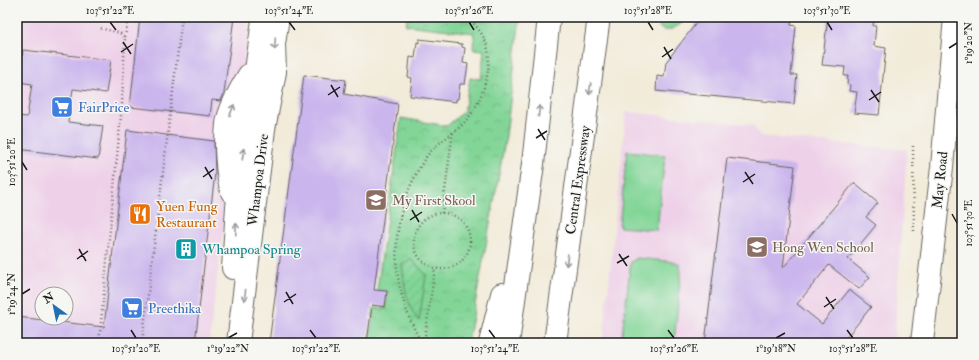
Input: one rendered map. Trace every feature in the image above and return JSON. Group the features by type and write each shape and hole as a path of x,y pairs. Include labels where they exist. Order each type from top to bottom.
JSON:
{"main road":[{"name":"Whampoa Drive","path":"224,343 235,252 237,207 263,17"},
{"name":"Whampoa Drive","path":"238,343 264,130 275,72 274,44 278,17"},
{"path":"508,343 533,164 549,17"},
{"name":"Central Expressway","path":"555,343 599,17"},
{"name":"May Road","path":"922,343 955,17"},
{"path":"490,343 533,164"}],"path":[{"path":"99,343 122,105 125,38 128,17"},
{"path":"142,343 182,17"},
{"path":"423,343 412,327 402,300 396,269 397,235 401,210 411,184 425,158 442,140 464,123 480,100 488,63 488,50 483,34 468,17"},
{"path":"100,28 120,33 125,38"},
{"path":"442,213 453,131"},
{"path":"442,213 458,218 465,225 469,234 470,243 463,260 448,269 435,268 423,262 417,255 413,238 416,229 422,221 430,215 442,213"},
{"path":"423,343 435,268"}],"shaded area":[{"name":"Whampoa Spring","path":"17,17 250,17 209,343 17,343"},
{"name":"Hong Wen School","path":"626,112 753,125 760,136 907,150 894,343 603,343"}],"green space":[{"path":"407,17 520,17 506,136 468,343 369,343 374,308 386,308 388,291 377,290 401,118 447,126 464,111 470,78 481,79 484,50 473,49 474,33 406,25"},
{"path":"658,17 688,17 680,25 669,30 665,30 661,29 658,24"},
{"path":"627,151 665,155 657,230 619,227"},
{"path":"637,258 675,262 680,265 681,273 674,343 621,343 631,262"},
{"path":"411,259 426,275 419,321 408,301 402,264"}],"building":[{"path":"140,17 234,17 224,93 221,101 212,100 210,116 130,107"},
{"path":"701,17 742,17 774,20 774,17 792,17 791,25 796,26 791,75 797,75 794,104 656,91 657,76 664,77 666,62"},
{"path":"828,17 874,17 873,26 876,26 874,46 886,48 879,115 854,113 857,92 849,91 850,85 847,84 848,76 844,76 845,67 822,65"},
{"path":"419,39 462,44 462,47 465,48 463,63 468,64 465,84 460,84 458,99 456,99 456,102 410,96 412,78 408,77 410,57 415,58 417,42 419,43"},
{"path":"23,50 111,60 106,93 73,89 68,122 103,126 98,159 17,149 17,116 27,117 32,84 19,82"},
{"path":"304,75 346,80 344,94 398,104 374,290 387,291 385,307 372,305 367,343 269,343"},
{"path":"127,130 214,141 215,173 195,343 17,343 17,317 34,319 34,326 74,326 74,324 104,327"},
{"path":"727,158 795,166 783,268 854,183 878,203 866,217 876,225 848,259 870,277 859,289 829,265 797,304 822,324 849,290 871,307 842,343 705,343"}],"place":[{"name":"FairPrice","path":"62,107"},
{"name":"My First Skool","path":"376,200"},
{"name":"Yuen Fung Restaurant","path":"140,214"},
{"name":"Hong Wen School","path":"757,247"},
{"name":"Whampoa Spring","path":"186,249"},
{"name":"Preethika","path":"132,308"}]}
